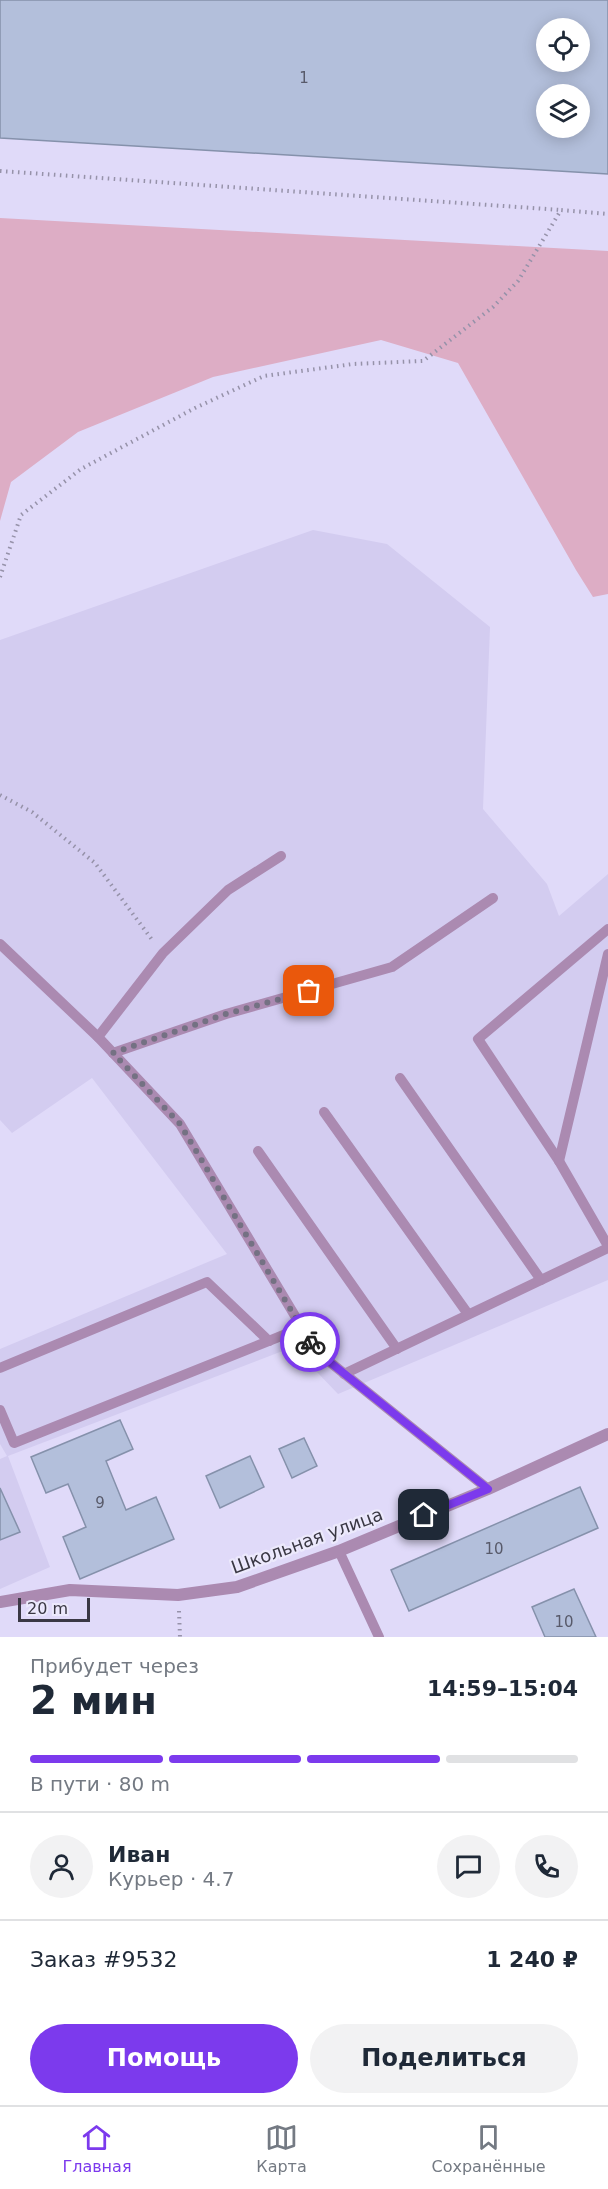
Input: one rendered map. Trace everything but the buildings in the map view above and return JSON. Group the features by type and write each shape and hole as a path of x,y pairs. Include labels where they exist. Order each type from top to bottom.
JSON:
{"street":[{"name":"Школьная улица","path":"0,1602 70,1590 178,1595 237,1587 339,1551 606,1440"}],"lane":[{"path":"98,1037 162,953 228,890 281,856"},
{"path":"113,1053 226,1014 392,967 493,898"},
{"path":"344,1374 608,1247 559,1161 478,1039 608,929"},
{"path":"0,944 98,1037 180,1124 316,1351 488,1489"},
{"path":"559,1161 608,954"},
{"path":"400,1078 541,1280"},
{"path":"324,1112 468,1314"},
{"path":"258,1151 397,1349"},
{"path":"0,1368 207,1282 269,1341"},
{"path":"0,1410 15,1443 301,1328"},
{"path":"339,1551 379,1637"}],"path":[{"path":"0,171 608,214"},
{"path":"0,577 21,515 81,470 195,408 264,376 353,364 423,361 493,307 518,281 561,210"},
{"path":"0,795 32,812 95,863 162,953"},
{"path":"178,1595 180,1637"}],"shaded area":[{"path":"0,218 608,251 608,594 593,597 458,363 381,340 213,377 78,432 11,482 0,521"},
{"path":"313,530 387,544 490,627 483,809 547,884 559,916 608,874 608,1280 338,1394 293,1347 8,1456 50,1567 0,1589 0,1459 7,1456 0,1444 0,1349 227,1254 92,1078 12,1133 0,1120 0,640"}],"way so far":[{"path":"309,991 226,1014 113,1053 180,1124 310,1342"}],"route":[{"path":"310,1342 316,1351 488,1489 424,1515"}]}
